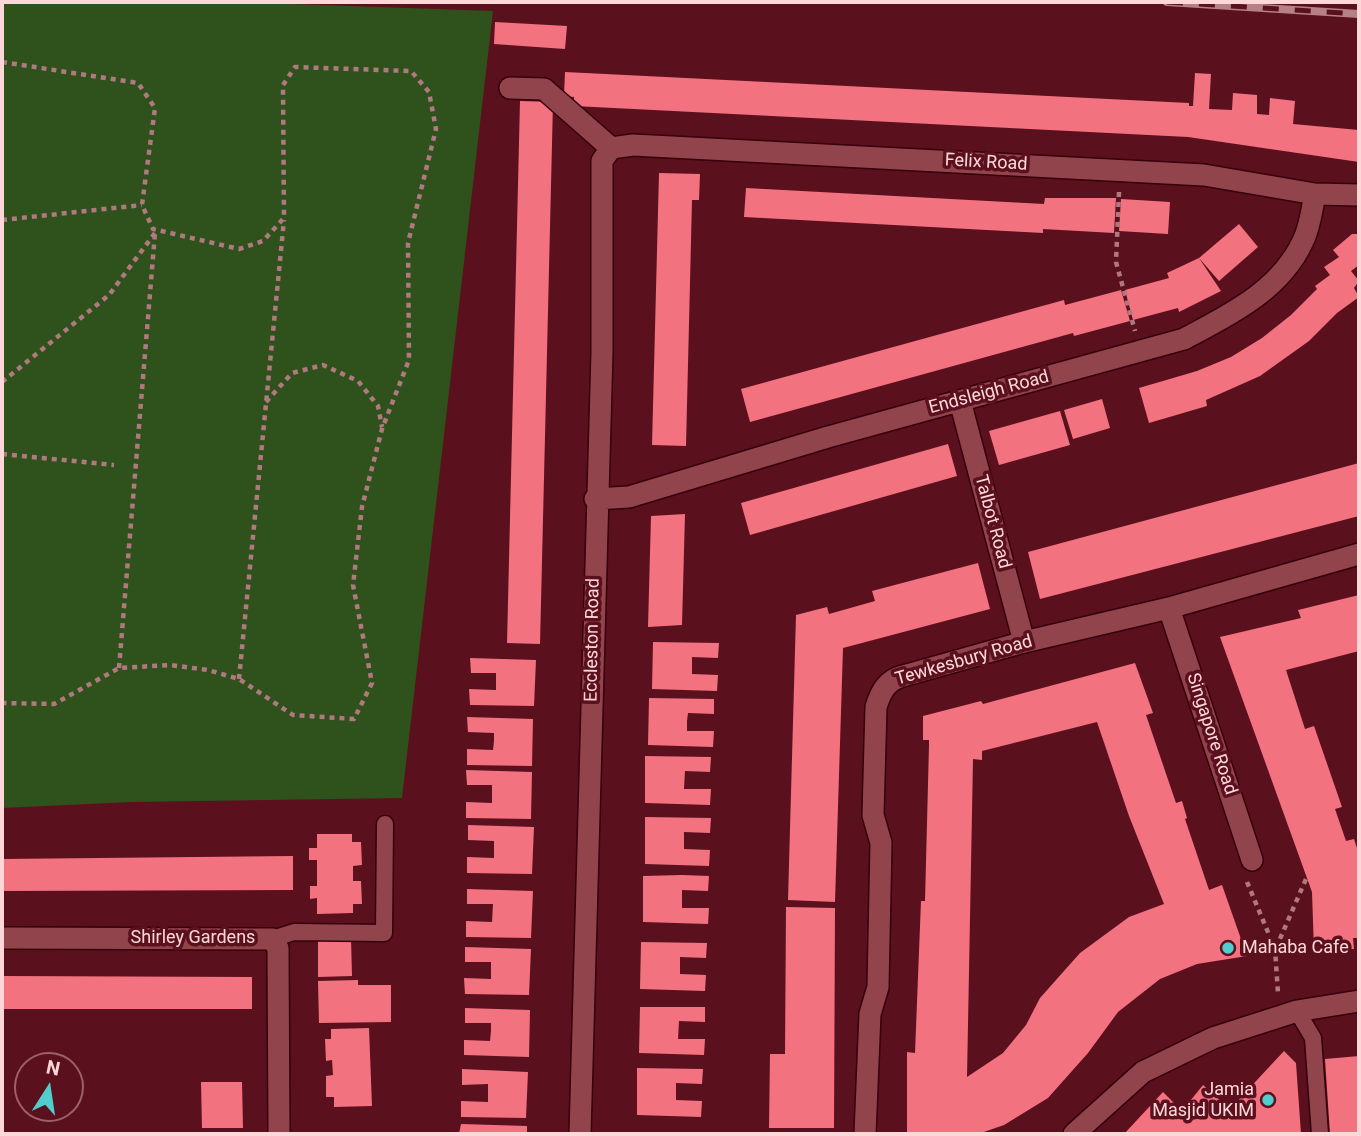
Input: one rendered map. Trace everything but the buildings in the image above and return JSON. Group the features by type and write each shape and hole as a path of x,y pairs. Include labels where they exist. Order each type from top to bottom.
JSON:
{"street":[{"path":"510,88 544,89 611,148"},
{"name":"Felix Road","path":"611,148 634,145 1204,175 1315,194 1359,195"},
{"name":"Eccleston Road","path":"580,1134 601,352 603,161 611,148"},
{"name":"Endsleigh Road","path":"595,499 629,497 828,437 1184,339 1236,311 1265,290 1304,241 1315,194"},
{"name":"Talbot Road","path":"960,401 1024,642"},
{"name":"Tewkesbury Road","path":"865,1134 870,1014 878,987 881,844 873,815 876,706 881,691 893,679 1024,642 1169,608 1359,554"},
{"name":"Singapore Road","path":"1169,608 1252,860"},
{"name":"Shirley Gardens","path":"2,938 272,939 278,948 279,1134"},
{"path":"1074,1134 1143,1073 1213,1038 1288,1014 1359,1001"}],"lane":[{"path":"272,939 294,932 384,933 385,824"},
{"path":"1288,1014 1313,1038 1320,1134"}],"path":[{"path":"2,62 138,83 155,108 142,205 153,229 239,249 263,241 284,218"},
{"path":"2,702 54,704 119,668 170,665 208,670 239,679 293,715 354,719 372,683 354,585 362,507 382,429 409,360 408,243 436,129 429,92 411,71 295,67 283,85 284,218 239,679"},
{"path":"1120,170 1115,262 1141,352"},
{"path":"2,220 142,205"},
{"path":"2,382 109,295 155,233 119,668"},
{"path":"266,403 292,373 323,365 358,381 377,407 382,429"},
{"path":"2,454 114,465"},
{"path":"1252,860 1247,883 1275,949 1288,1014"},
{"path":"1275,949 1306,879"}],"green space":[{"path":"2,2 235,2 493,11 402,798 132,802 2,808"}],"railway":[{"path":"1167,2 1359,14"}],"place":[{"name":"Mahaba Cafe","path":"1228,948"},
{"name":"Jamia Masjid UKIM","path":"1268,1100"}]}
